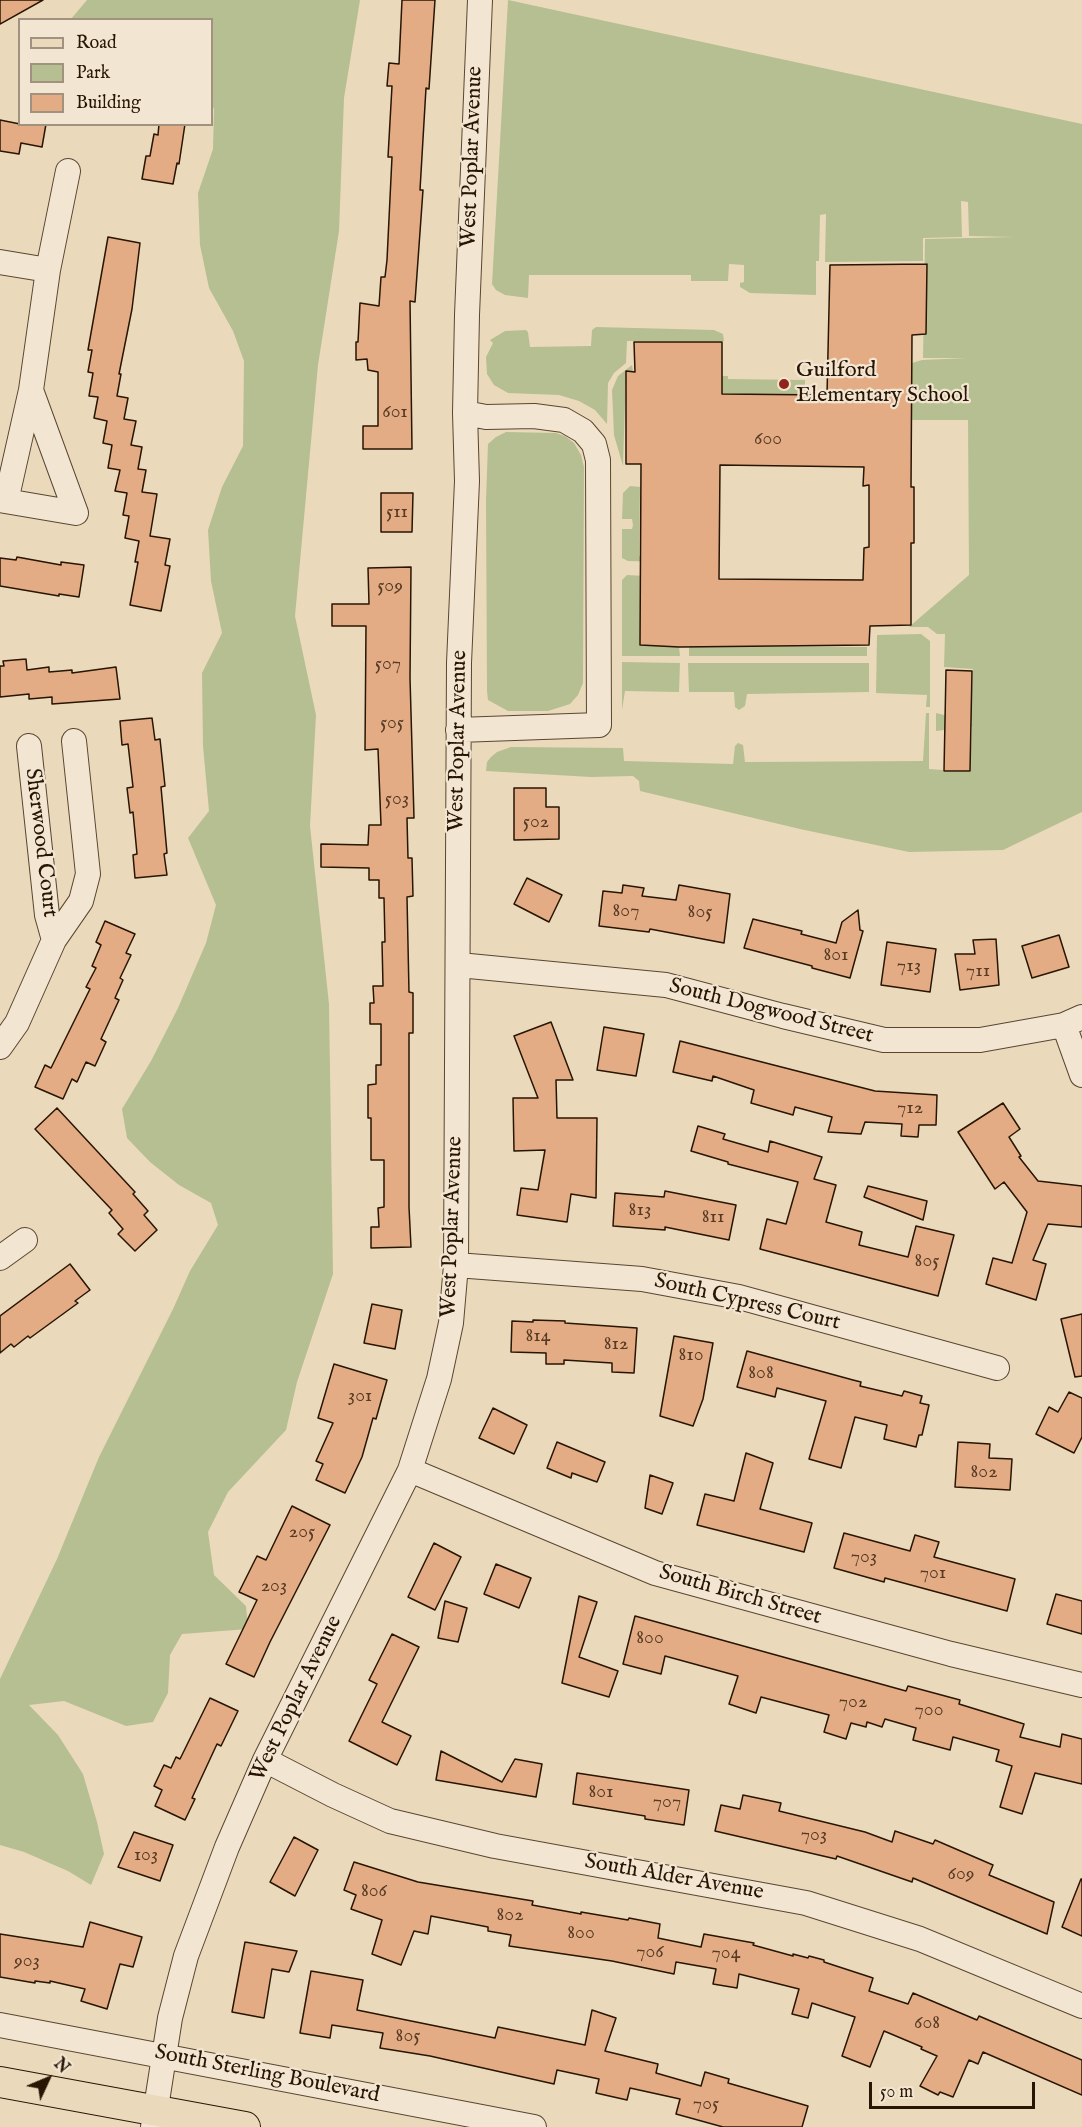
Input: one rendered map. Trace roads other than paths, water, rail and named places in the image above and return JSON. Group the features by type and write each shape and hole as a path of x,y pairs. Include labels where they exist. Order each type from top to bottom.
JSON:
{"main road":[{"path":"0,2082 155,2119 245,2127"}],"street":[{"name":"West Poplar Avenue","path":"155,2119 175,1992 186,1956 227,1847 265,1760 410,1470 440,1379 451,1323 456,1265 459,663 467,480 465,413 467,315 480,0"},
{"path":"31,390 76,513 3,500 31,390 48,270 68,171"},
{"path":"0,262 48,270"},
{"path":"458,730 599,725 598,460 594,444 583,431 564,420 534,416 486,417 465,413"},
{"name":"Sherwood Court","path":"0,1047 17,1023 54,940 81,901 88,874 74,741"},
{"name":"Sherwood Court","path":"29,746 47,915 54,940"},
{"name":"South Dogwood Street","path":"459,965 666,985 884,1040 980,1040 1073,1021"},
{"path":"1073,1021 1082,1075"},
{"path":"0,1258 25,1240"},
{"name":"South Cypress Court","path":"456,1265 642,1279 728,1294 997,1368"},
{"name":"South Birch Street","path":"410,1470 655,1573 951,1654 1061,1682 1082,1685"},
{"name":"South Alder Avenue","path":"265,1760 333,1796 390,1821 495,1846 806,1903 920,1939 1082,2006"},
{"name":"South Sterling Boulevard","path":"0,2025 534,2127"}],"place":[{"name":"Guilford Elementary School","path":"784,384"}]}
